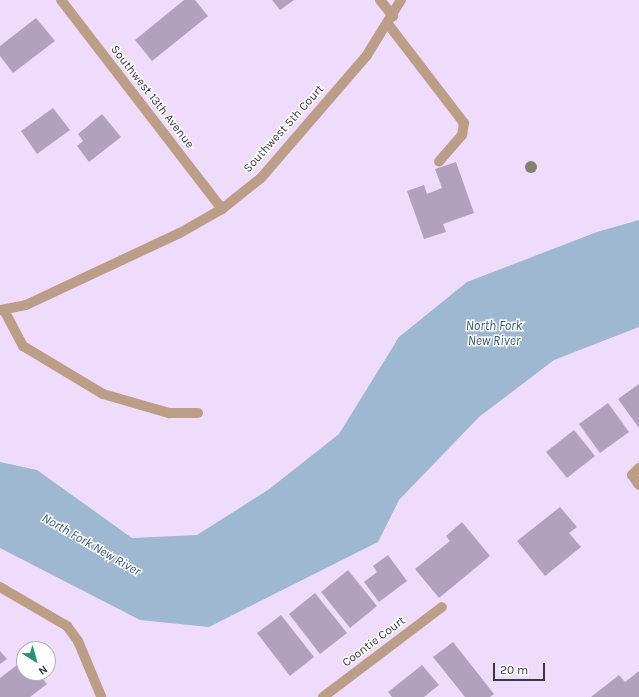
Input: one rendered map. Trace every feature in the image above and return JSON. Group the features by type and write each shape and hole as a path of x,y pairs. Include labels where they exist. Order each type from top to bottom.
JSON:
{"street":[{"name":"Southwest 13th Avenue","path":"61,0 222,209"},
{"path":"380,0 390,20 464,123 462,135 439,161"},
{"name":"Southwest 5th Court","path":"2,310 40,299 180,233 222,209 261,178 367,54 390,20 401,0"},
{"path":"2,310 23,346 103,394 170,413 198,413"},
{"path":"635,472 639,485"},
{"path":"0,587 67,626 78,641 103,697"},
{"name":"Coontie Court","path":"323,697 442,607"}],"water":[{"name":"North Fork New River","path":"639,220 639,327 554,360 479,417 399,500 378,542 209,627 140,620 0,548 0,462 37,470 132,538 197,535 268,490 339,434 399,337 467,282 597,232"}],"building":[{"path":"184,0 195,0 208,16 152,61 135,40"},
{"path":"272,0 294,0 280,10"},
{"path":"36,18 55,41 13,73 0,56 0,46"},
{"path":"53,108 70,130 37,154 21,131"},
{"path":"102,114 121,137 89,162 77,146 83,141 78,134"},
{"path":"456,162 474,213 443,224 446,232 424,239 407,191 424,185 427,194 442,188 435,169"},
{"path":"639,384 639,428 618,399"},
{"path":"608,403 629,432 600,453 579,424"},
{"path":"574,430 595,456 567,478 546,452"},
{"path":"560,507 577,527 569,533 581,547 545,576 517,541"},
{"path":"462,522 490,556 439,598 415,569 450,541 446,536"},
{"path":"388,555 407,581 379,602 364,582 377,572 373,566"},
{"path":"348,570 377,606 350,628 321,592"},
{"path":"315,593 347,633 320,654 289,614"},
{"path":"281,615 314,657 290,676 257,633"},
{"path":"453,642 494,694 490,697 465,697 433,657"},
{"path":"0,651 7,659 0,664"},
{"path":"422,665 439,685 424,697 392,697 388,692"},
{"path":"16,666 16,681 45,681 47,684 30,697 0,697 0,678"},
{"path":"639,671 639,697 591,697 619,675 625,682"}]}
